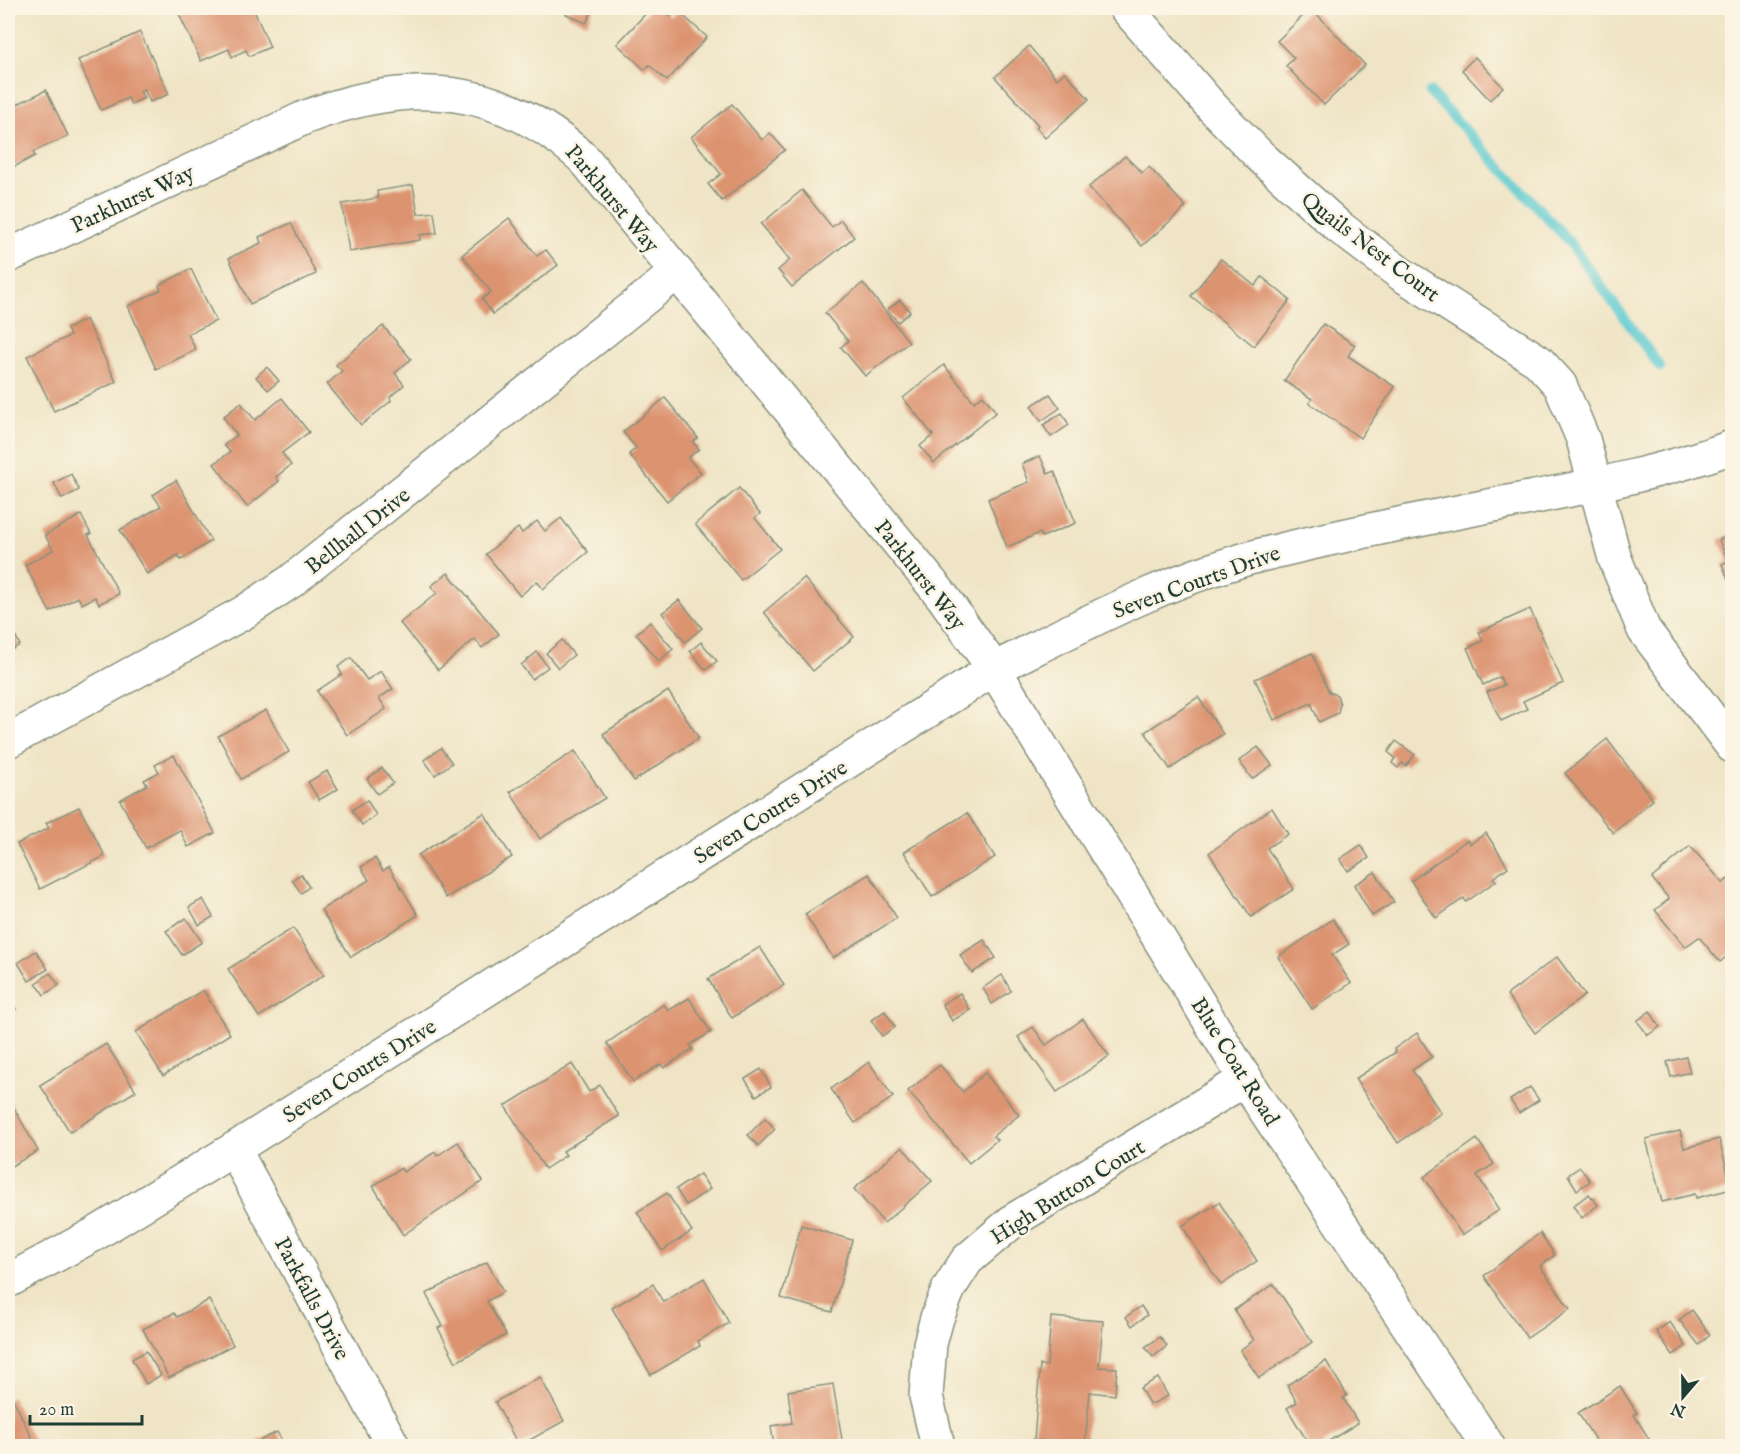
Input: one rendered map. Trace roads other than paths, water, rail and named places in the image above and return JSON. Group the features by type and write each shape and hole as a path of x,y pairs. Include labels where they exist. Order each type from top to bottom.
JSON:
{"street":[{"name":"Quails Nest Court","path":"1126,8 1261,157 1339,227 1401,274 1538,362 1560,385 1583,439 1593,486 1615,559 1644,630 1732,746"},
{"name":"Parkhurst Way","path":"8,256 306,117 343,102 371,96 426,91 466,96 532,120 560,137 585,160 943,597 994,669"},
{"name":"Bellhall Drive","path":"8,741 243,613 290,582 676,273"},
{"name":"Seven Courts Drive","path":"8,1281 95,1234 234,1149 994,669 1093,619 1164,588 1271,552 1593,486 1696,460 1732,447"},
{"name":"Blue Coat Road","path":"994,669 1246,1079 1488,1446"},
{"name":"High Button Court","path":"938,1446 926,1396 930,1344 937,1318 950,1288 967,1260 1014,1220 1246,1079"},
{"name":"Parkfalls Drive","path":"234,1149 393,1446"}],"waterway":[{"path":"1430,92 1567,239 1660,367"}]}
